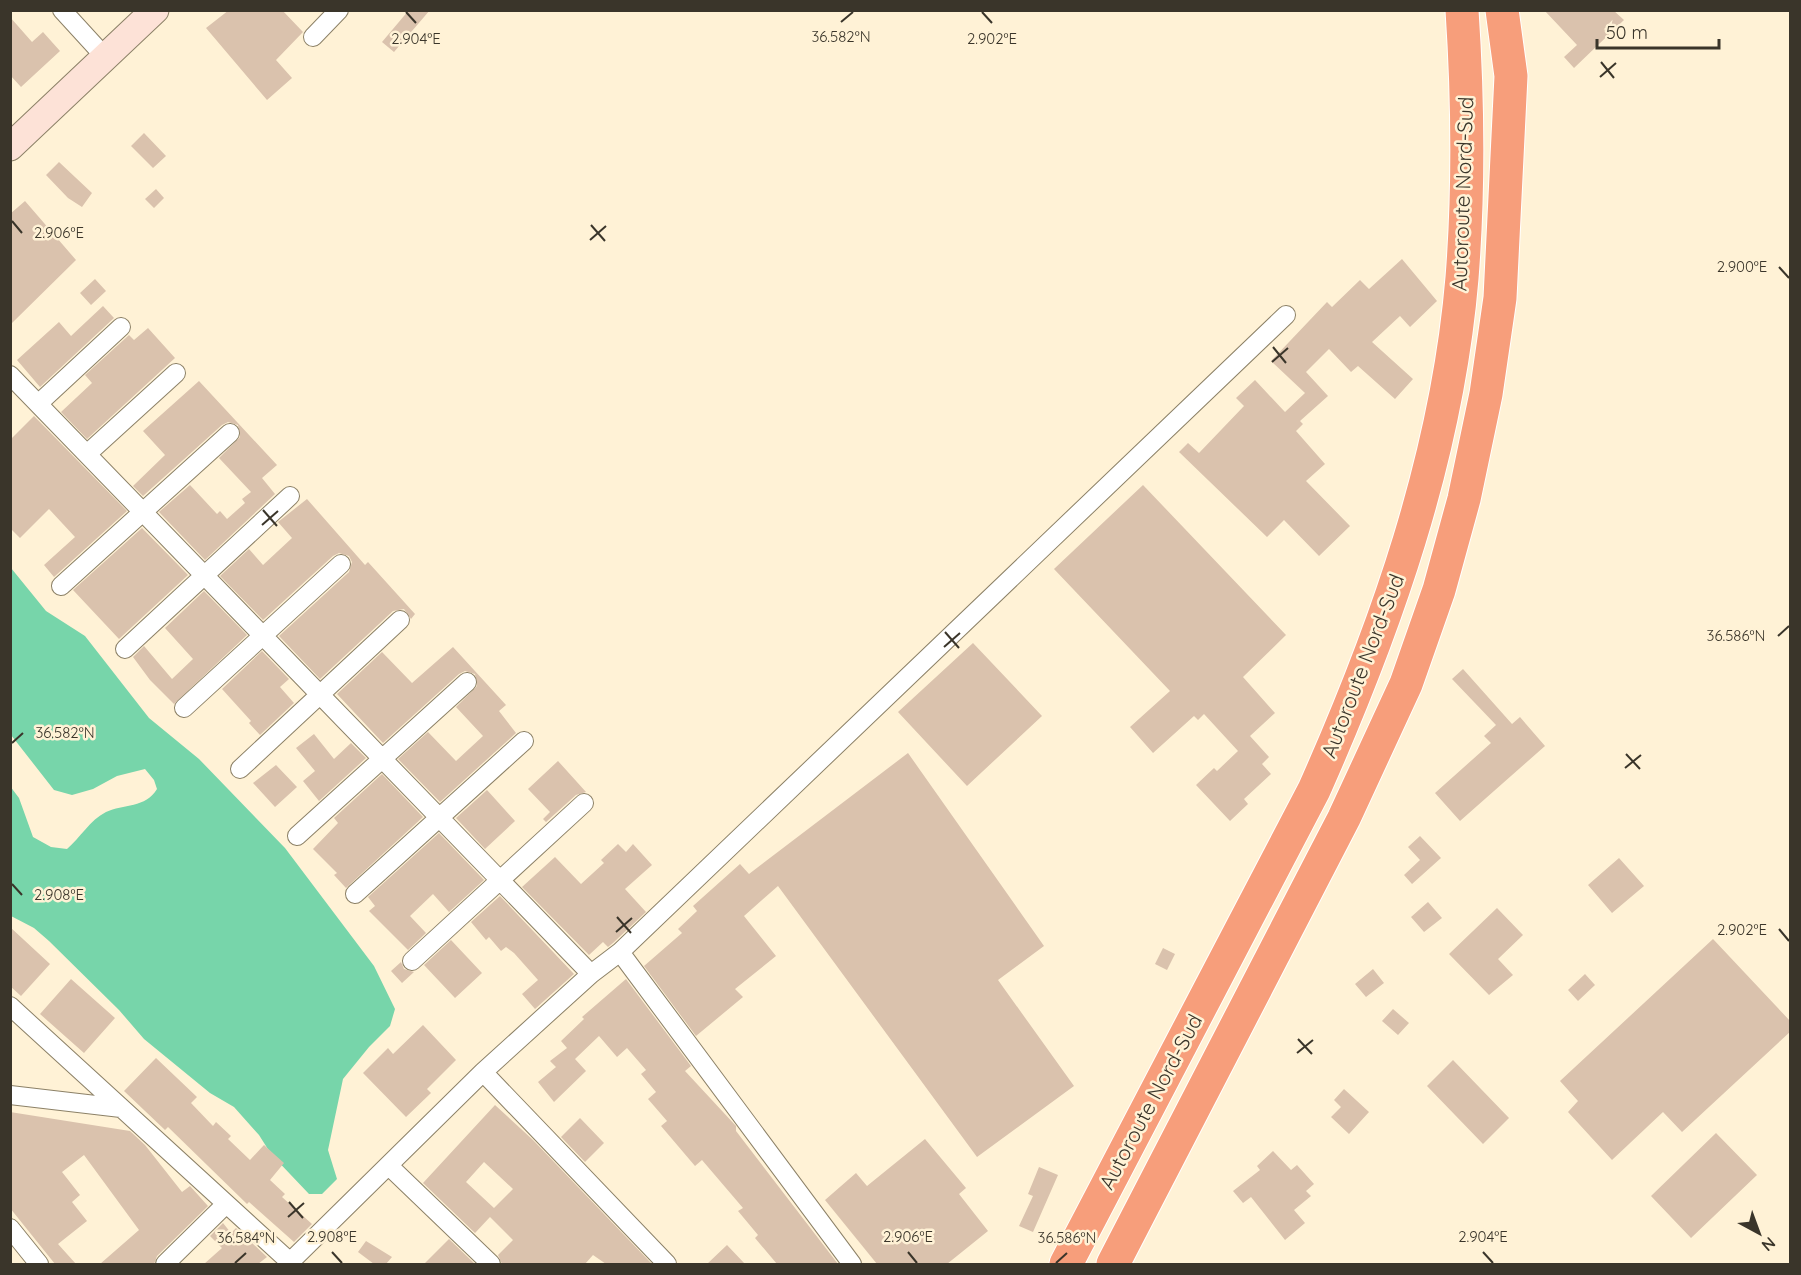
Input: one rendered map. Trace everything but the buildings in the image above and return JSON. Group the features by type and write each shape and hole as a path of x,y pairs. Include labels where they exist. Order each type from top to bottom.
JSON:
{"highway":[{"name":"Autoroute Nord-Sud","path":"1066,1264 1314,790 1350,709 1391,598 1424,487 1448,378 1462,280 1468,171 1468,87 1462,10"},
{"name":"Autoroute Nord-Sud","path":"1113,1264 1344,818 1406,684 1439,590 1472,464 1486,394 1500,298 1511,76 1502,10"}],"main road":[{"path":"10,147 155,10"}],"street":[{"path":"62,10 105,57"},
{"path":"313,37 339,10"},
{"path":"10,1006 289,1263 483,1072 591,974 620,952 1286,315"},
{"path":"38,404 121,327"},
{"path":"87,454 176,373"},
{"path":"10,375 591,974"},
{"path":"61,586 230,433"},
{"path":"125,649 290,496"},
{"path":"184,708 341,564"},
{"path":"240,769 400,620"},
{"path":"297,836 466,682"},
{"path":"355,894 524,741"},
{"path":"412,961 584,803"},
{"path":"620,952 852,1264"},
{"path":"483,1072 667,1264"},
{"path":"10,1095 121,1108"},
{"path":"390,1166 491,1264"},
{"path":"165,1264 226,1204"},
{"path":"10,1228 39,1264"}],"green space":[{"path":"11,568 46,611 85,636 149,718 199,759 285,848 374,966 395,1009 390,1026 343,1079 328,1150 337,1179 322,1194 309,1194 271,1154 259,1135 234,1107 210,1093 144,1039 119,1010 49,941 34,928 11,916 10,786 19,798 33,837 51,847 67,849 100,815 113,809 141,803 157,789 154,780 145,769 117,776 93,789 72,795 54,790 11,735"}]}
